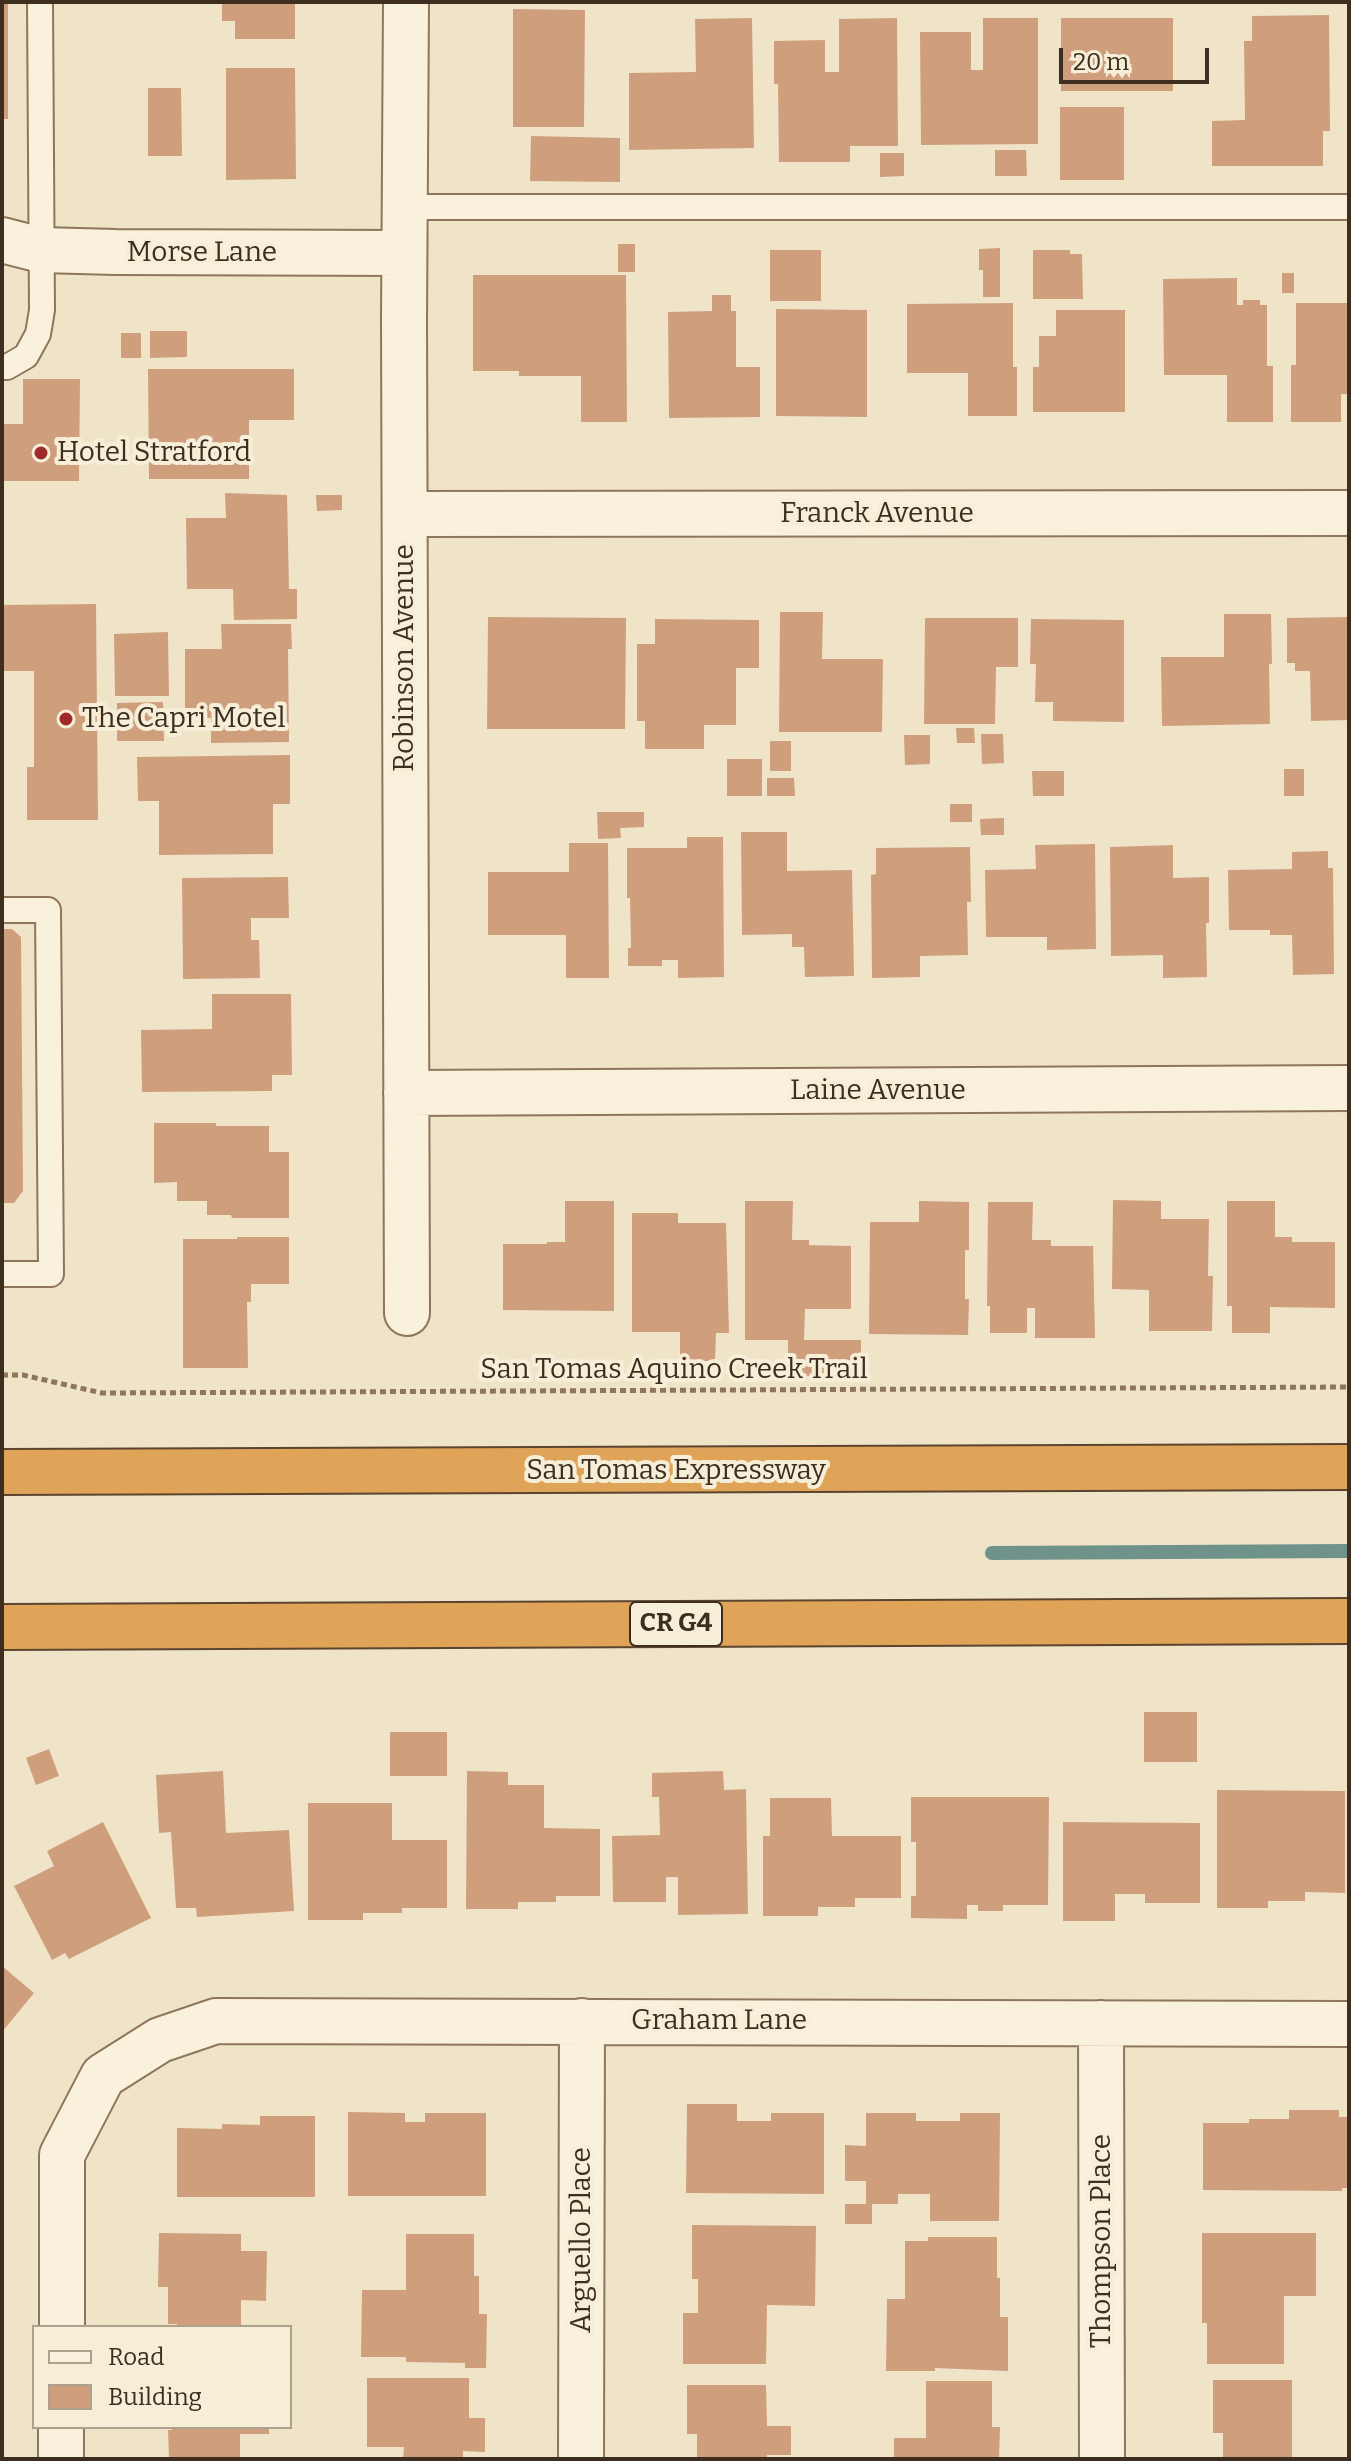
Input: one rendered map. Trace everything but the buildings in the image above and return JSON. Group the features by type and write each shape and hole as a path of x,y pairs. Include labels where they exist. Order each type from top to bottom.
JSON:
{"highway":[{"name":"San Tomas Expressway","path":"2,1472 1349,1467"},
{"name":"CR G4","path":"2,1627 1349,1621"}],"street":[{"name":"Robinson Avenue","path":"406,2 407,1313"},
{"name":"Morse Lane","path":"21,245 116,252 404,253"},
{"name":"Franck Avenue","path":"405,514 1349,513"},
{"name":"Laine Avenue","path":"406,1093 1349,1088"},
{"name":"Graham Lane","path":"62,2325 62,2155 103,2076 160,2040 216,2021 1349,2024"},
{"name":"Arguello Place","path":"581,2459 582,2021"},
{"name":"Thompson Place","path":"1101,2023 1102,2459"},
{"path":"61,2429 61,2459"}],"lane":[{"path":"2,367 26,356 38,334 42,310 21,245 40,2"},
{"path":"404,207 1349,207"},
{"path":"2,910 48,910 51,1274 2,1274"}],"path":[{"name":"San Tomas Aquino Creek Trail","path":"2,1375 23,1375 102,1393 1349,1387"}],"waterway":[{"path":"992,1553 1349,1551"}],"place":[{"name":"Hotel Stratford","path":"41,453"},
{"name":"The Capri Motel","path":"66,719"}]}
